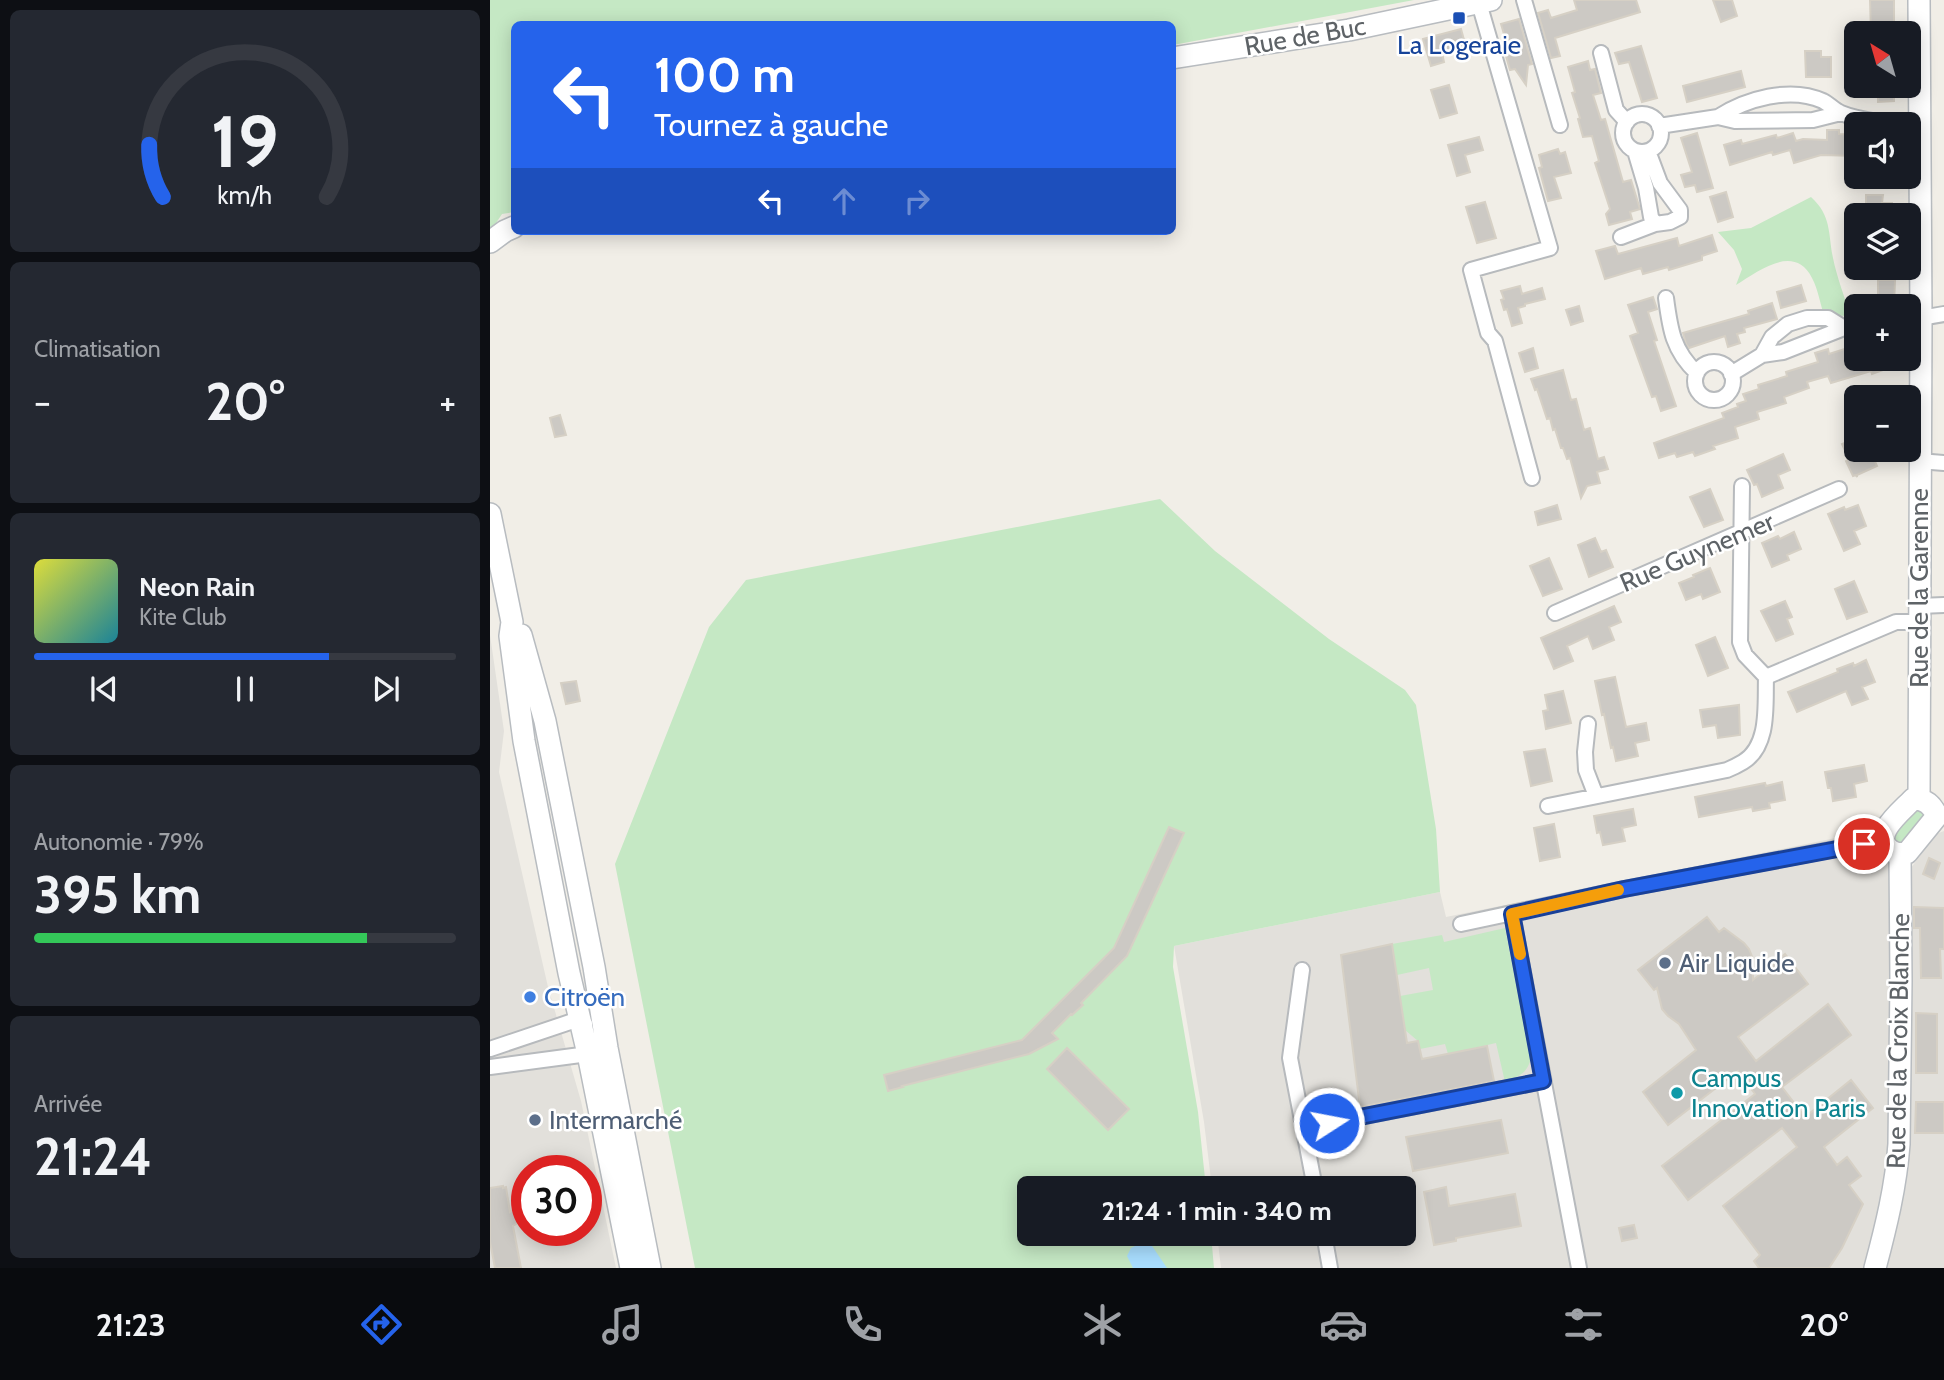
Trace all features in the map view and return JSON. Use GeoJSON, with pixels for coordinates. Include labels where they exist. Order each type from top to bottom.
{"type":"FeatureCollection","features":[{"type":"Feature","properties":{"kind":"street"},"geometry":{"type":"LineString","coordinates":[[1524,0],[1560,125]]}},
{"type":"Feature","properties":{"kind":"street","name":"Rue de la Garenne"},"geometry":{"type":"LineString","coordinates":[[1915,112],[1919,0]]}},
{"type":"Feature","properties":{"kind":"street"},"geometry":{"type":"LineString","coordinates":[[1485,2],[1550,248],[1471,270],[1532,478]]}},
{"type":"Feature","properties":{"kind":"street","name":"Rue de Buc"},"geometry":{"type":"LineString","coordinates":[[1176,57],[1349,30],[1485,2]]}},
{"type":"Feature","properties":{"kind":"street"},"geometry":{"type":"LineString","coordinates":[[1601,53],[1615,110],[1627,121]]}},
{"type":"Feature","properties":{"kind":"street"},"geometry":{"type":"LineString","coordinates":[[1718,117],[1734,107],[1761,97],[1795,95],[1821,100],[1844,114]]}},
{"type":"Feature","properties":{"kind":"street"},"geometry":{"type":"LineString","coordinates":[[1659,126],[1718,117],[1735,121],[1813,120],[1841,113]]}},
{"type":"Feature","properties":{"kind":"street"},"geometry":{"type":"LineString","coordinates":[[1636,115],[1653,117],[1659,126],[1660,138],[1653,148],[1641,151],[1630,148],[1624,138],[1627,121],[1636,115]]}},
{"type":"Feature","properties":{"kind":"street"},"geometry":{"type":"LineString","coordinates":[[1641,151],[1651,217],[1655,223]]}},
{"type":"Feature","properties":{"kind":"street"},"geometry":{"type":"LineString","coordinates":[[1621,237],[1655,223],[1670,222],[1680,216],[1680,210],[1641,151]]}},
{"type":"Feature","properties":{"kind":"street","name":"Rue de la Garenne"},"geometry":{"type":"LineString","coordinates":[[1915,189],[1915,294]]}},
{"type":"Feature","properties":{"kind":"street"},"geometry":{"type":"LineString","coordinates":[[490,242],[511,228]]}},
{"type":"Feature","properties":{"kind":"street"},"geometry":{"type":"LineString","coordinates":[[1666,298],[1672,337],[1686,363],[1697,373]]}},
{"type":"Feature","properties":{"kind":"street"},"geometry":{"type":"LineString","coordinates":[[1921,318],[1944,314]]}},
{"type":"Feature","properties":{"kind":"street"},"geometry":{"type":"LineString","coordinates":[[1762,355],[1772,337],[1788,324],[1807,318],[1828,318],[1844,325]]}},
{"type":"Feature","properties":{"kind":"street"},"geometry":{"type":"LineString","coordinates":[[1731,374],[1762,355],[1783,352],[1844,329]]}},
{"type":"Feature","properties":{"kind":"street"},"geometry":{"type":"LineString","coordinates":[[1705,365],[1723,365],[1731,374],[1732,386],[1720,399],[1702,397],[1695,379],[1697,373],[1705,365]]}},
{"type":"Feature","properties":{"kind":"street"},"geometry":{"type":"LineString","coordinates":[[1921,461],[1944,463]]}},
{"type":"Feature","properties":{"kind":"street","name":"Rue de la Garenne"},"geometry":{"type":"LineString","coordinates":[[1919,462],[1919,799]]}},
{"type":"Feature","properties":{"kind":"street"},"geometry":{"type":"LineString","coordinates":[[1548,806],[1727,770],[1745,761],[1756,749],[1764,727],[1766,677],[1745,655],[1740,642],[1741,486]]}},
{"type":"Feature","properties":{"kind":"street","name":"Rue Guynemer"},"geometry":{"type":"LineString","coordinates":[[1555,613],[1839,489]]}},
{"type":"Feature","properties":{"kind":"street"},"geometry":{"type":"LineString","coordinates":[[490,514],[512,622],[510,636],[524,741],[579,1019],[597,1040],[650,1268]]}},
{"type":"Feature","properties":{"kind":"street"},"geometry":{"type":"LineString","coordinates":[[1766,677],[1896,622],[1944,605]]}},
{"type":"Feature","properties":{"kind":"street"},"geometry":{"type":"LineString","coordinates":[[512,622],[521,634],[545,722],[594,967],[597,1040],[631,1268]]}},
{"type":"Feature","properties":{"kind":"street"},"geometry":{"type":"LineString","coordinates":[[1588,724],[1586,769],[1596,796]]}},
{"type":"Feature","properties":{"kind":"street"},"geometry":{"type":"LineString","coordinates":[[1913,799],[1927,802],[1941,816],[1907,853],[1894,853],[1884,846],[1884,831],[1913,799]]}},
{"type":"Feature","properties":{"kind":"street"},"geometry":{"type":"LineString","coordinates":[[1461,924],[1624,889],[1882,840]]}},
{"type":"Feature","properties":{"kind":"street","name":"Rue de la Croix Blanche"},"geometry":{"type":"LineString","coordinates":[[1875,1268],[1897,1170],[1899,1144],[1900,854]]}},
{"type":"Feature","properties":{"kind":"street"},"geometry":{"type":"LineString","coordinates":[[1512,914],[1579,1268]]}},
{"type":"Feature","properties":{"kind":"street"},"geometry":{"type":"LineString","coordinates":[[1302,970],[1290,1058],[1313,1176]]}},
{"type":"Feature","properties":{"kind":"street"},"geometry":{"type":"LineString","coordinates":[[490,1049],[579,1019]]}},
{"type":"Feature","properties":{"kind":"street"},"geometry":{"type":"LineString","coordinates":[[490,1067],[597,1040]]}},
{"type":"Feature","properties":{"kind":"street"},"geometry":{"type":"LineString","coordinates":[[1304,1128],[1543,1081]]}},
{"type":"Feature","properties":{"kind":"street"},"geometry":{"type":"LineString","coordinates":[[1326,1246],[1330,1268]]}},
{"type":"Feature","properties":{"kind":"shaded area"},"geometry":{"type":"Polygon","coordinates":[[[490,635],[504,731],[499,772],[548,987],[581,1101],[592,1155],[511,1155],[511,1246],[602,1246],[602,1201],[616,1268],[490,1268],[490,635]]]}},
{"type":"Feature","properties":{"kind":"shaded area"},"geometry":{"type":"Polygon","coordinates":[[[1944,831],[1944,1268],[1221,1268],[1218,1246],[1416,1246],[1416,1176],[1211,1176],[1174,946],[1440,892],[1446,917],[1860,833],[1891,866],[1911,868],[1936,834],[1944,831]]]}},
{"type":"Feature","properties":{"kind":"green space"},"geometry":{"type":"Polygon","coordinates":[[[490,0],[1414,0],[1176,44],[1176,21],[511,21],[511,212],[502,214],[490,232],[490,0]]]}},
{"type":"Feature","properties":{"kind":"green space"},"geometry":{"type":"Polygon","coordinates":[[[1811,197],[1826,218],[1844,296],[1844,316],[1824,315],[1812,278],[1805,268],[1796,262],[1786,261],[1765,267],[1736,285],[1742,269],[1734,250],[1718,232],[1751,228],[1811,197]]]}},
{"type":"Feature","properties":{"kind":"green space"},"geometry":{"type":"Polygon","coordinates":[[[1160,499],[1215,551],[1329,639],[1405,690],[1416,705],[1436,829],[1440,892],[1174,946],[1173,967],[1198,1112],[1205,1176],[1017,1176],[1017,1246],[1212,1246],[1214,1268],[695,1268],[615,864],[709,627],[746,580],[1160,499]]]}},
{"type":"Feature","properties":{"kind":"green space"},"geometry":{"type":"Polygon","coordinates":[[[1915,807],[1928,814],[1902,847],[1890,835],[1915,807]]]}},
{"type":"Feature","properties":{"kind":"green space"},"geometry":{"type":"Polygon","coordinates":[[[1505,928],[1531,1058],[1525,1071],[1505,1082],[1496,1043],[1448,1054],[1445,1044],[1420,1049],[1418,1041],[1405,1030],[1400,996],[1433,990],[1429,968],[1397,975],[1392,944],[1442,935],[1444,942],[1505,928]]]}},
{"type":"Feature","properties":{"kind":"water"},"geometry":{"type":"Polygon","coordinates":[[[1152,1246],[1167,1268],[1133,1268],[1127,1256],[1131,1248],[1152,1246]]]}},
{"type":"Feature","properties":{"kind":"building"},"geometry":{"type":"Polygon","coordinates":[[[1574,0],[1636,0],[1640,12],[1555,38],[1560,56],[1551,58],[1538,13],[1548,10],[1551,18],[1577,10],[1574,0]]]}},
{"type":"Feature","properties":{"kind":"building"},"geometry":{"type":"Polygon","coordinates":[[[1713,0],[1732,0],[1737,16],[1721,22],[1713,0]]]}},
{"type":"Feature","properties":{"kind":"building"},"geometry":{"type":"Polygon","coordinates":[[[1870,0],[1894,0],[1894,21],[1871,21],[1870,0]]]}},
{"type":"Feature","properties":{"kind":"building"},"geometry":{"type":"Polygon","coordinates":[[[1519,19],[1532,64],[1528,65],[1526,85],[1515,69],[1510,70],[1502,42],[1506,41],[1501,24],[1519,19]]]}},
{"type":"Feature","properties":{"kind":"building"},"geometry":{"type":"Polygon","coordinates":[[[1461,29],[1466,47],[1442,53],[1444,62],[1431,66],[1423,39],[1461,29]]]}},
{"type":"Feature","properties":{"kind":"building"},"geometry":{"type":"Polygon","coordinates":[[[1641,46],[1657,98],[1642,102],[1629,62],[1619,64],[1615,53],[1641,46]]]}},
{"type":"Feature","properties":{"kind":"building"},"geometry":{"type":"Polygon","coordinates":[[[1805,51],[1821,51],[1821,57],[1831,57],[1831,77],[1806,77],[1805,51]]]}},
{"type":"Feature","properties":{"kind":"building"},"geometry":{"type":"Polygon","coordinates":[[[1588,61],[1590,70],[1595,69],[1601,93],[1593,95],[1601,120],[1605,119],[1623,182],[1631,180],[1640,209],[1630,212],[1632,219],[1609,225],[1606,214],[1610,209],[1595,163],[1599,161],[1592,136],[1583,137],[1568,67],[1588,61]]]}},
{"type":"Feature","properties":{"kind":"building"},"geometry":{"type":"Polygon","coordinates":[[[1741,71],[1745,87],[1687,102],[1683,86],[1741,71]]]}},
{"type":"Feature","properties":{"kind":"building"},"geometry":{"type":"Polygon","coordinates":[[[1449,85],[1457,113],[1440,118],[1431,90],[1449,85]]]}},
{"type":"Feature","properties":{"kind":"building"},"geometry":{"type":"Polygon","coordinates":[[[1878,98],[1894,98],[1894,101],[1878,102],[1878,98]]]}},
{"type":"Feature","properties":{"kind":"building"},"geometry":{"type":"Polygon","coordinates":[[[1827,130],[1839,130],[1839,134],[1844,134],[1844,156],[1821,155],[1794,163],[1790,150],[1773,155],[1772,152],[1730,165],[1724,145],[1741,140],[1742,144],[1776,135],[1777,138],[1793,133],[1796,141],[1827,140],[1827,130]]]}},
{"type":"Feature","properties":{"kind":"building"},"geometry":{"type":"Polygon","coordinates":[[[1697,133],[1713,188],[1697,192],[1695,185],[1685,187],[1681,175],[1692,172],[1681,138],[1697,133]]]}},
{"type":"Feature","properties":{"kind":"building"},"geometry":{"type":"Polygon","coordinates":[[[1479,137],[1483,150],[1465,155],[1470,172],[1457,176],[1448,145],[1479,137]]]}},
{"type":"Feature","properties":{"kind":"building"},"geometry":{"type":"Polygon","coordinates":[[[1558,149],[1560,154],[1565,152],[1571,173],[1554,177],[1561,198],[1548,201],[1539,168],[1542,167],[1539,155],[1558,149]]]}},
{"type":"Feature","properties":{"kind":"building"},"geometry":{"type":"Polygon","coordinates":[[[1726,192],[1733,217],[1718,222],[1710,197],[1726,192]]]}},
{"type":"Feature","properties":{"kind":"building"},"geometry":{"type":"Polygon","coordinates":[[[1866,195],[1883,195],[1882,203],[1866,203],[1866,195]]]}},
{"type":"Feature","properties":{"kind":"building"},"geometry":{"type":"Polygon","coordinates":[[[1485,202],[1496,238],[1477,243],[1466,207],[1485,202]]]}},
{"type":"Feature","properties":{"kind":"building"},"geometry":{"type":"Polygon","coordinates":[[[1712,235],[1717,251],[1702,256],[1702,260],[1669,270],[1668,267],[1643,274],[1641,268],[1605,279],[1596,251],[1615,246],[1618,254],[1677,238],[1679,246],[1712,235]]]}},
{"type":"Feature","properties":{"kind":"building"},"geometry":{"type":"Polygon","coordinates":[[[1878,280],[1895,280],[1894,294],[1878,294],[1878,280]]]}},
{"type":"Feature","properties":{"kind":"building"},"geometry":{"type":"Polygon","coordinates":[[[1801,285],[1806,301],[1781,308],[1777,292],[1801,285]]]}},
{"type":"Feature","properties":{"kind":"building"},"geometry":{"type":"Polygon","coordinates":[[[1520,286],[1522,294],[1542,288],[1545,299],[1518,308],[1522,323],[1512,326],[1507,309],[1504,310],[1501,291],[1520,286]]]}},
{"type":"Feature","properties":{"kind":"building"},"geometry":{"type":"Polygon","coordinates":[[[1653,297],[1657,309],[1648,312],[1657,340],[1654,341],[1676,406],[1661,411],[1656,396],[1652,397],[1630,336],[1638,333],[1628,305],[1653,297]]]}},
{"type":"Feature","properties":{"kind":"building"},"geometry":{"type":"Polygon","coordinates":[[[1772,303],[1777,319],[1744,328],[1745,332],[1737,334],[1740,343],[1728,347],[1725,336],[1689,348],[1686,344],[1683,333],[1749,314],[1748,311],[1772,303]]]}},
{"type":"Feature","properties":{"kind":"building"},"geometry":{"type":"Polygon","coordinates":[[[1579,306],[1583,321],[1571,325],[1566,310],[1579,306]]]}},
{"type":"Feature","properties":{"kind":"building"},"geometry":{"type":"Polygon","coordinates":[[[1533,348],[1538,368],[1525,372],[1519,353],[1533,348]]]}},
{"type":"Feature","properties":{"kind":"building"},"geometry":{"type":"Polygon","coordinates":[[[1828,349],[1829,354],[1844,349],[1844,371],[1871,371],[1831,383],[1828,376],[1807,382],[1809,388],[1784,397],[1786,403],[1757,412],[1759,419],[1735,427],[1738,438],[1713,446],[1715,449],[1695,456],[1693,452],[1677,457],[1675,453],[1659,458],[1654,443],[1724,418],[1722,413],[1746,401],[1743,394],[1759,389],[1758,385],[1787,376],[1786,372],[1818,362],[1815,353],[1828,349]]]}},
{"type":"Feature","properties":{"kind":"building"},"geometry":{"type":"Polygon","coordinates":[[[1563,370],[1571,400],[1576,399],[1584,430],[1590,428],[1598,459],[1604,457],[1608,469],[1597,472],[1600,483],[1587,486],[1581,498],[1570,458],[1567,459],[1561,448],[1531,379],[1563,370]]]}},
{"type":"Feature","properties":{"kind":"building"},"geometry":{"type":"Polygon","coordinates":[[[560,415],[566,435],[555,437],[550,418],[560,415]]]}},
{"type":"Feature","properties":{"kind":"building"},"geometry":{"type":"Polygon","coordinates":[[[1783,454],[1790,470],[1778,475],[1783,488],[1762,497],[1747,470],[1783,454]]]}},
{"type":"Feature","properties":{"kind":"building"},"geometry":{"type":"Polygon","coordinates":[[[1846,462],[1875,462],[1877,466],[1857,477],[1853,476],[1846,462]]]}},
{"type":"Feature","properties":{"kind":"building"},"geometry":{"type":"Polygon","coordinates":[[[1710,489],[1723,520],[1704,527],[1690,497],[1710,489]]]}},
{"type":"Feature","properties":{"kind":"building"},"geometry":{"type":"Polygon","coordinates":[[[1557,505],[1561,519],[1538,525],[1535,512],[1557,505]]]}},
{"type":"Feature","properties":{"kind":"building"},"geometry":{"type":"Polygon","coordinates":[[[1858,505],[1866,526],[1854,531],[1860,544],[1844,551],[1828,514],[1844,507],[1845,510],[1858,505]]]}},
{"type":"Feature","properties":{"kind":"building"},"geometry":{"type":"Polygon","coordinates":[[[1794,532],[1801,549],[1787,555],[1789,560],[1772,567],[1762,543],[1794,532]]]}},
{"type":"Feature","properties":{"kind":"building"},"geometry":{"type":"Polygon","coordinates":[[[1595,538],[1601,552],[1606,550],[1613,567],[1589,577],[1578,545],[1595,538]]]}},
{"type":"Feature","properties":{"kind":"building"},"geometry":{"type":"Polygon","coordinates":[[[1549,558],[1562,589],[1543,596],[1530,566],[1549,558]]]}},
{"type":"Feature","properties":{"kind":"building"},"geometry":{"type":"Polygon","coordinates":[[[1710,568],[1720,592],[1703,599],[1701,594],[1686,600],[1679,583],[1710,568]]]}},
{"type":"Feature","properties":{"kind":"building"},"geometry":{"type":"Polygon","coordinates":[[[1854,581],[1867,612],[1847,619],[1835,589],[1854,581]]]}},
{"type":"Feature","properties":{"kind":"building"},"geometry":{"type":"Polygon","coordinates":[[[1785,601],[1792,617],[1787,619],[1793,634],[1776,641],[1761,611],[1785,601]]]}},
{"type":"Feature","properties":{"kind":"building"},"geometry":{"type":"Polygon","coordinates":[[[1614,606],[1621,622],[1609,627],[1614,640],[1593,649],[1588,636],[1567,646],[1573,661],[1554,669],[1541,638],[1614,606]]]}},
{"type":"Feature","properties":{"kind":"building"},"geometry":{"type":"Polygon","coordinates":[[[1715,637],[1728,668],[1708,676],[1696,645],[1715,637]]]}},
{"type":"Feature","properties":{"kind":"building"},"geometry":{"type":"Polygon","coordinates":[[[1866,660],[1875,682],[1862,687],[1868,699],[1852,705],[1846,691],[1797,712],[1788,692],[1838,672],[1837,669],[1853,663],[1854,666],[1866,660]]]}},
{"type":"Feature","properties":{"kind":"building"},"geometry":{"type":"Polygon","coordinates":[[[1615,677],[1626,727],[1646,723],[1649,740],[1635,743],[1638,756],[1616,761],[1595,681],[1615,677]]]}},
{"type":"Feature","properties":{"kind":"building"},"geometry":{"type":"Polygon","coordinates":[[[576,681],[580,701],[566,704],[561,683],[576,681]]]}},
{"type":"Feature","properties":{"kind":"building"},"geometry":{"type":"Polygon","coordinates":[[[1563,691],[1571,723],[1546,729],[1543,711],[1548,710],[1545,695],[1563,691]]]}},
{"type":"Feature","properties":{"kind":"building"},"geometry":{"type":"Polygon","coordinates":[[[1739,705],[1740,735],[1718,738],[1716,725],[1703,727],[1700,710],[1739,705]]]}},
{"type":"Feature","properties":{"kind":"building"},"geometry":{"type":"Polygon","coordinates":[[[1545,749],[1552,781],[1531,786],[1524,752],[1545,749]]]}},
{"type":"Feature","properties":{"kind":"building"},"geometry":{"type":"Polygon","coordinates":[[[1864,765],[1867,781],[1854,784],[1856,797],[1833,801],[1825,772],[1864,765]]]}},
{"type":"Feature","properties":{"kind":"building"},"geometry":{"type":"Polygon","coordinates":[[[1782,782],[1785,800],[1769,803],[1770,808],[1753,811],[1752,807],[1699,817],[1695,797],[1782,782]]]}},
{"type":"Feature","properties":{"kind":"building"},"geometry":{"type":"Polygon","coordinates":[[[1633,809],[1636,825],[1622,828],[1625,841],[1603,845],[1600,832],[1597,833],[1594,816],[1633,809]]]}},
{"type":"Feature","properties":{"kind":"building"},"geometry":{"type":"Polygon","coordinates":[[[1554,824],[1560,857],[1540,861],[1534,828],[1554,824]]]}},
{"type":"Feature","properties":{"kind":"building"},"geometry":{"type":"Polygon","coordinates":[[[1169,827],[1184,833],[1127,956],[1081,1003],[1083,1005],[1052,1033],[1058,1039],[1029,1054],[888,1091],[884,1075],[1022,1040],[1114,948],[1169,827]]]}},
{"type":"Feature","properties":{"kind":"building"},"geometry":{"type":"Polygon","coordinates":[[[1929,858],[1940,863],[1934,879],[1923,874],[1929,858]]]}},
{"type":"Feature","properties":{"kind":"building"},"geometry":{"type":"Polygon","coordinates":[[[1914,907],[1944,908],[1944,949],[1940,949],[1941,978],[1921,978],[1920,928],[1914,928],[1914,907]]]}},
{"type":"Feature","properties":{"kind":"building","name":"Campus Innovation Paris"},"geometry":{"type":"Polygon","coordinates":[[[1707,917],[1719,932],[1724,928],[1749,949],[1753,959],[1753,980],[1785,954],[1808,984],[1738,1037],[1756,1061],[1828,1004],[1851,1035],[1782,1087],[1805,1117],[1851,1080],[1873,1108],[1824,1147],[1837,1165],[1847,1157],[1861,1176],[1849,1185],[1863,1204],[1829,1268],[1759,1268],[1754,1261],[1760,1255],[1723,1206],[1797,1147],[1782,1128],[1688,1200],[1662,1166],[1755,1094],[1738,1071],[1668,1125],[1643,1092],[1696,1050],[1679,1024],[1662,1009],[1657,988],[1654,990],[1638,970],[1707,917]]]}},
{"type":"Feature","properties":{"kind":"building"},"geometry":{"type":"Polygon","coordinates":[[[1392,944],[1407,1043],[1418,1041],[1422,1059],[1487,1046],[1494,1081],[1360,1107],[1341,955],[1392,944]]]}},
{"type":"Feature","properties":{"kind":"building"},"geometry":{"type":"Polygon","coordinates":[[[1916,1013],[1937,1014],[1937,1073],[1916,1073],[1916,1013]]]}},
{"type":"Feature","properties":{"kind":"building"},"geometry":{"type":"Polygon","coordinates":[[[1067,1048],[1129,1109],[1108,1130],[1047,1069],[1067,1048]]]}},
{"type":"Feature","properties":{"kind":"building"},"geometry":{"type":"Polygon","coordinates":[[[1916,1102],[1944,1102],[1944,1133],[1915,1133],[1916,1102]]]}},
{"type":"Feature","properties":{"kind":"building"},"geometry":{"type":"Polygon","coordinates":[[[1501,1120],[1508,1153],[1413,1171],[1406,1137],[1501,1120]]]}},
{"type":"Feature","properties":{"kind":"building"},"geometry":{"type":"Polygon","coordinates":[[[506,1187],[511,1211],[511,1246],[517,1246],[521,1268],[495,1268],[490,1242],[490,1188],[506,1187]]]}},
{"type":"Feature","properties":{"kind":"building"},"geometry":{"type":"Polygon","coordinates":[[[1446,1187],[1449,1206],[1515,1194],[1521,1226],[1456,1238],[1456,1241],[1434,1245],[1424,1192],[1446,1187]]]}},
{"type":"Feature","properties":{"kind":"building"},"geometry":{"type":"Polygon","coordinates":[[[1634,1225],[1637,1238],[1622,1241],[1619,1228],[1634,1225]]]}},
{"type":"Feature","properties":{"kind":"slow traffic"},"geometry":{"type":"LineString","coordinates":[[1520,954],[1512,914],[1618,890]]}},
{"type":"Feature","properties":{"kind":"place","name":"La Logeraie"},"geometry":{"type":"Point","coordinates":[1459,18]}},
{"type":"Feature","properties":{"kind":"place","name":"Air Liquide"},"geometry":{"type":"Point","coordinates":[1665,963]}},
{"type":"Feature","properties":{"kind":"place","name":"Citroën"},"geometry":{"type":"Point","coordinates":[530,997]}},
{"type":"Feature","properties":{"kind":"place","name":"Campus Innovation Paris"},"geometry":{"type":"Point","coordinates":[1677,1093]}},
{"type":"Feature","properties":{"kind":"place","name":"Intermarché"},"geometry":{"type":"Point","coordinates":[535,1120]}},
{"type":"Feature","properties":{"kind":"route"},"geometry":{"type":"LineString","coordinates":[[1329,1123],[1543,1081],[1512,914],[1624,889],[1864,844]]}}]}
